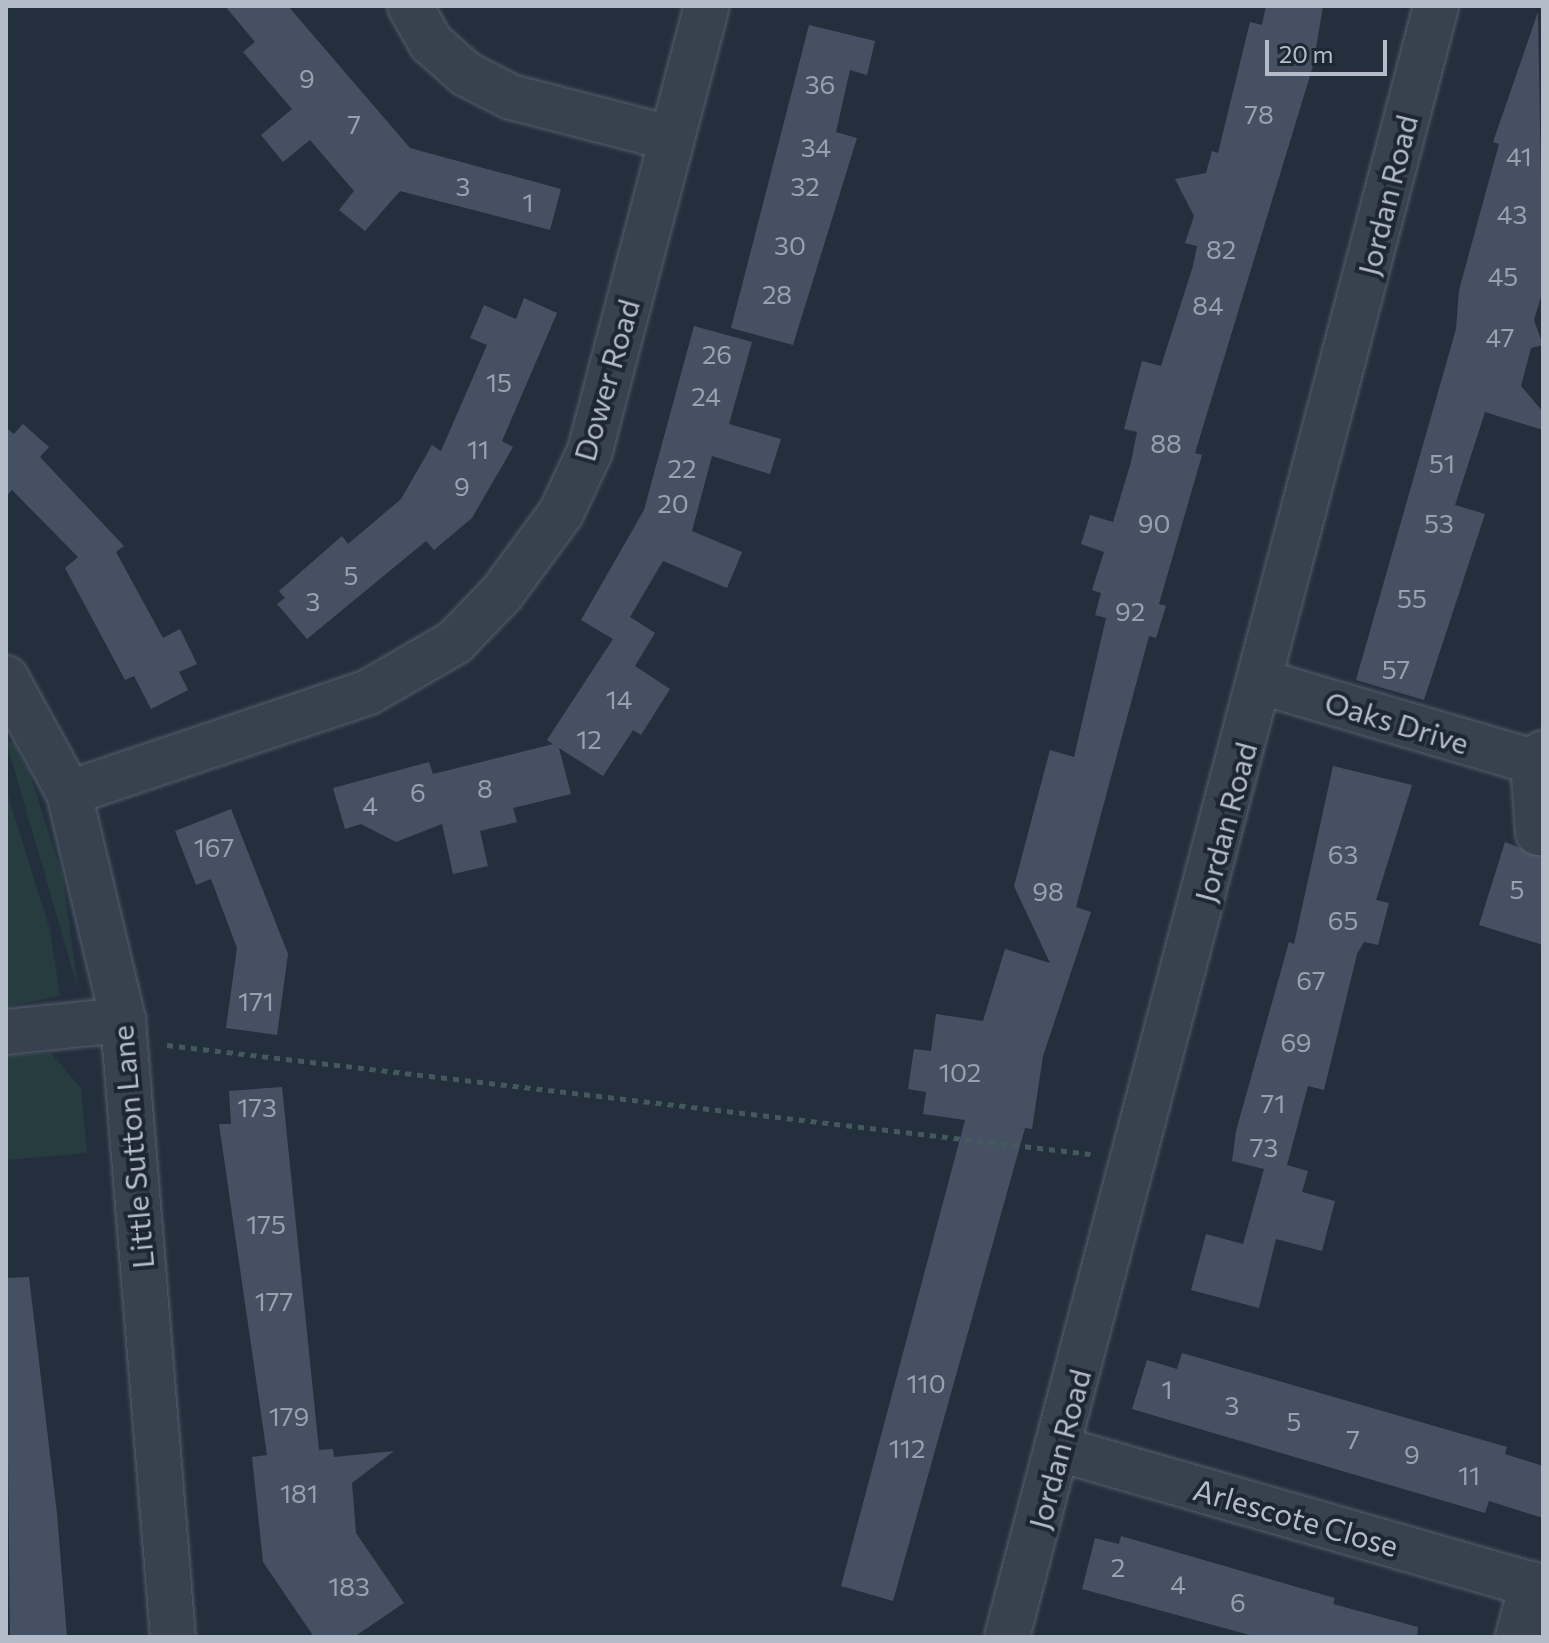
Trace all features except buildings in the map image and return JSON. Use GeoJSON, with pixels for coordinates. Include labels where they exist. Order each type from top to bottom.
{"type":"FeatureCollection","features":[{"type":"Feature","properties":{"kind":"street"},"geometry":{"type":"LineString","coordinates":[[410,6],[431,43],[466,74],[511,97],[670,138]]}},
{"type":"Feature","properties":{"kind":"street","name":"Dower Road"},"geometry":{"type":"LineString","coordinates":[[69,793],[367,693],[455,642],[502,593],[561,513],[590,451],[707,6]]}},
{"type":"Feature","properties":{"kind":"street","name":"Jordan Road"},"geometry":{"type":"LineString","coordinates":[[1007,1637],[1262,682],[1436,6]]}},
{"type":"Feature","properties":{"kind":"street","name":"Little Sutton Lane"},"geometry":{"type":"LineString","coordinates":[[6,679],[69,793],[124,1030],[173,1637]]}},
{"type":"Feature","properties":{"kind":"street","name":"Oaks Drive"},"geometry":{"type":"LineString","coordinates":[[1262,682],[1538,758],[1538,833]]}},
{"type":"Feature","properties":{"kind":"street"},"geometry":{"type":"LineString","coordinates":[[6,1032],[124,1030]]}},
{"type":"Feature","properties":{"kind":"street","name":"Arlescote Close"},"geometry":{"type":"LineString","coordinates":[[1059,1449],[1537,1586],[1518,1637]]}},
{"type":"Feature","properties":{"kind":"path"},"geometry":{"type":"LineString","coordinates":[[124,1030],[1135,1160]]}},
{"type":"Feature","properties":{"kind":"green space"},"geometry":{"type":"Polygon","coordinates":[[[6,741],[14,742],[30,774],[63,877],[78,989],[6,741]]]}},
{"type":"Feature","properties":{"kind":"green space"},"geometry":{"type":"Polygon","coordinates":[[[6,789],[50,930],[60,996],[6,1007],[6,789]]]}},
{"type":"Feature","properties":{"kind":"green space"},"geometry":{"type":"Polygon","coordinates":[[[51,1053],[81,1088],[87,1153],[6,1160],[6,1055],[51,1053]]]}}]}
